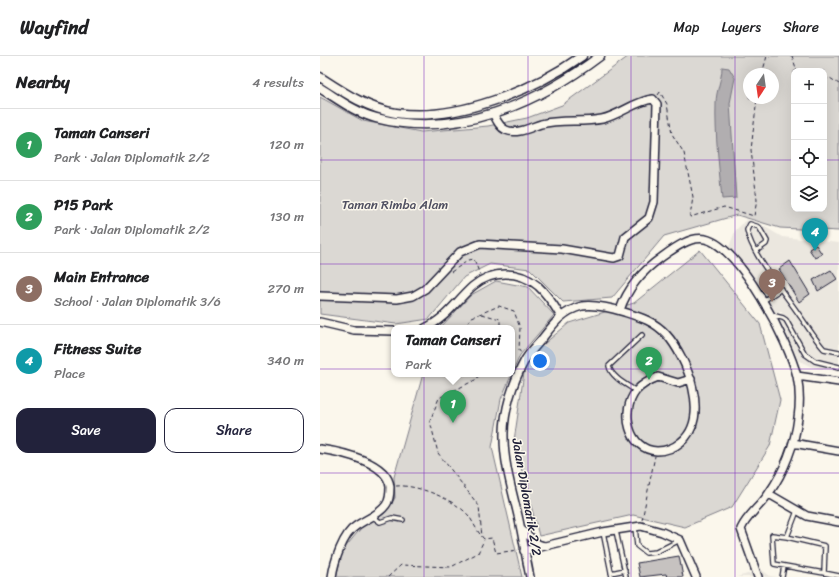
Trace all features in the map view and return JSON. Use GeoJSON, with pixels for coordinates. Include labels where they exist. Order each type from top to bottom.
{"type":"FeatureCollection","features":[{"type":"Feature","properties":{"kind":"street"},"geometry":{"type":"LineString","coordinates":[[320,78],[370,106],[396,113],[426,114],[456,110],[482,104],[536,82],[567,66],[582,56]]}},
{"type":"Feature","properties":{"kind":"street"},"geometry":{"type":"LineString","coordinates":[[320,88],[352,108],[375,118],[401,123],[424,125],[461,122],[516,105],[570,77],[600,56]]}},
{"type":"Feature","properties":{"kind":"street"},"geometry":{"type":"LineString","coordinates":[[320,296],[406,298],[413,296],[425,289],[460,252],[476,245],[487,243],[562,249],[614,258],[620,256],[625,237],[649,218],[654,202],[657,104],[654,100],[645,100],[623,112],[602,119],[560,121],[541,124],[527,130],[506,130],[499,124],[493,113]]}},
{"type":"Feature","properties":{"kind":"street"},"geometry":{"type":"LineString","coordinates":[[456,110],[461,122]]}},
{"type":"Feature","properties":{"kind":"street"},"geometry":{"type":"LineString","coordinates":[[620,310],[628,290],[646,270],[684,243],[700,238],[715,243],[727,253],[749,278],[772,315],[785,342],[797,376],[800,395],[793,443],[769,494],[741,529],[758,577]]}},
{"type":"Feature","properties":{"kind":"street"},"geometry":{"type":"LineString","coordinates":[[430,325],[441,319],[473,286],[482,280],[503,274],[521,276],[538,286],[549,298],[560,315],[583,306],[603,306],[620,310],[648,320],[665,334],[679,352],[691,379],[695,405],[693,420],[687,436],[677,445],[669,449],[646,449],[639,444],[630,431],[628,416],[629,408],[636,391],[647,382],[658,377],[678,383],[691,379]]}},
{"type":"Feature","properties":{"kind":"street","name":"Jalan Diplomatik 2/2"},"geometry":{"type":"LineString","coordinates":[[530,577],[507,467],[504,437],[506,418],[514,385],[526,359],[560,315]]}},
{"type":"Feature","properties":{"kind":"street"},"geometry":{"type":"LineString","coordinates":[[320,322],[354,330],[391,331]]}},
{"type":"Feature","properties":{"kind":"street"},"geometry":{"type":"LineString","coordinates":[[797,376],[839,382]]}},
{"type":"Feature","properties":{"kind":"street"},"geometry":{"type":"LineString","coordinates":[[793,443],[839,451]]}},
{"type":"Feature","properties":{"kind":"street"},"geometry":{"type":"LineString","coordinates":[[320,449],[349,456],[375,466],[387,477],[390,487],[390,497],[387,504],[372,516],[354,527],[346,539],[339,551],[332,577]]}},
{"type":"Feature","properties":{"kind":"street"},"geometry":{"type":"LineString","coordinates":[[769,494],[808,516],[839,522]]}},
{"type":"Feature","properties":{"kind":"street"},"geometry":{"type":"LineString","coordinates":[[524,550],[602,532],[638,527],[662,532],[680,540],[696,577]]}},
{"type":"Feature","properties":{"kind":"street"},"geometry":{"type":"LineString","coordinates":[[521,529],[538,544],[544,546]]}},
{"type":"Feature","properties":{"kind":"lane"},"geometry":{"type":"LineString","coordinates":[[756,251],[766,244],[767,241],[759,227],[750,224],[747,230],[756,251],[781,289],[824,349],[839,352]]}},
{"type":"Feature","properties":{"kind":"lane"},"geometry":{"type":"LineString","coordinates":[[763,300],[781,289]]}},
{"type":"Feature","properties":{"kind":"lane"},"geometry":{"type":"LineString","coordinates":[[772,315],[786,320],[805,354],[810,359],[839,367]]}},
{"type":"Feature","properties":{"kind":"lane"},"geometry":{"type":"LineString","coordinates":[[636,391],[616,377],[610,370],[609,366],[642,336]]}},
{"type":"Feature","properties":{"kind":"lane"},"geometry":{"type":"LineString","coordinates":[[787,537],[797,511]]}},
{"type":"Feature","properties":{"kind":"lane"},"geometry":{"type":"LineString","coordinates":[[372,516],[380,522],[392,518],[403,520]]}},
{"type":"Feature","properties":{"kind":"lane"},"geometry":{"type":"LineString","coordinates":[[638,527],[637,546],[646,553],[656,552],[680,540]]}},
{"type":"Feature","properties":{"kind":"lane"},"geometry":{"type":"LineString","coordinates":[[616,530],[626,577]]}},
{"type":"Feature","properties":{"kind":"lane"},"geometry":{"type":"LineString","coordinates":[[602,532],[611,575],[625,570]]}},
{"type":"Feature","properties":{"kind":"lane"},"geometry":{"type":"LineString","coordinates":[[824,573],[825,546],[774,534],[772,537],[773,562],[784,566],[839,576]]}},
{"type":"Feature","properties":{"kind":"lane"},"geometry":{"type":"LineString","coordinates":[[782,577],[784,566]]}},
{"type":"Feature","properties":{"kind":"path"},"geometry":{"type":"LineString","coordinates":[[764,68],[767,56]]}},
{"type":"Feature","properties":{"kind":"path"},"geometry":{"type":"LineString","coordinates":[[792,56],[796,68]]}},
{"type":"Feature","properties":{"kind":"path"},"geometry":{"type":"LineString","coordinates":[[827,79],[830,78],[839,84]]}},
{"type":"Feature","properties":{"kind":"path"},"geometry":{"type":"LineString","coordinates":[[654,100],[660,92],[667,104],[672,134],[684,154],[693,197],[690,217],[724,207],[754,216],[757,200],[751,150],[756,104]]}},
{"type":"Feature","properties":{"kind":"path"},"geometry":{"type":"LineString","coordinates":[[441,272],[449,273],[469,260],[474,260],[482,280]]}},
{"type":"Feature","properties":{"kind":"path"},"geometry":{"type":"LineString","coordinates":[[465,325],[472,317],[499,306],[514,311],[520,328],[519,350],[526,359]]}},
{"type":"Feature","properties":{"kind":"path"},"geometry":{"type":"LineString","coordinates":[[481,314],[500,319],[500,325]]}},
{"type":"Feature","properties":{"kind":"path"},"geometry":{"type":"LineString","coordinates":[[478,377],[439,398],[430,421],[438,453],[479,506],[482,537]]}},
{"type":"Feature","properties":{"kind":"path"},"geometry":{"type":"LineString","coordinates":[[638,527],[656,450]]}},
{"type":"Feature","properties":{"kind":"path"},"geometry":{"type":"LineString","coordinates":[[390,487],[408,485],[452,502],[468,516],[484,540]]}},
{"type":"Feature","properties":{"kind":"path"},"geometry":{"type":"LineString","coordinates":[[484,540],[492,538],[496,553],[524,550]]}},
{"type":"Feature","properties":{"kind":"path"},"geometry":{"type":"LineString","coordinates":[[388,577],[401,565],[451,567],[478,553],[484,540]]}},
{"type":"Feature","properties":{"kind":"shaded area"},"geometry":{"type":"Polygon","coordinates":[[[722,67],[729,68],[735,78],[730,103],[736,198],[722,199],[716,127],[716,98],[722,67]]]}},
{"type":"Feature","properties":{"kind":"shaded area"},"geometry":{"type":"Polygon","coordinates":[[[746,220],[760,224],[782,237],[839,243],[839,372],[812,367],[798,360],[783,325],[780,322],[782,311],[775,314],[729,247],[735,231],[746,220]]]}},
{"type":"Feature","properties":{"kind":"shaded area"},"geometry":{"type":"Polygon","coordinates":[[[762,570],[770,576],[778,577],[737,577],[762,570]]]}},
{"type":"Feature","properties":{"kind":"green space","name":"Taman Rimba Alam"},"geometry":{"type":"Polygon","coordinates":[[[629,56],[839,56],[839,231],[780,228],[737,215],[664,236],[612,298],[563,302],[530,269],[490,264],[464,277],[429,319],[396,324],[320,314],[320,97],[363,121],[421,132],[488,126],[527,118],[562,105],[629,56]]]}},
{"type":"Feature","properties":{"kind":"green space"},"geometry":{"type":"Polygon","coordinates":[[[700,250],[760,324],[780,400],[770,446],[732,507],[685,527],[633,515],[539,536],[514,441],[526,359],[569,323],[634,303],[700,250]]]}},
{"type":"Feature","properties":{"kind":"green space"},"geometry":{"type":"Polygon","coordinates":[[[496,281],[528,287],[554,315],[520,355],[515,367],[515,325],[443,325],[471,295],[496,281]]]}},
{"type":"Feature","properties":{"kind":"green space"},"geometry":{"type":"Polygon","coordinates":[[[422,377],[511,377],[501,399],[492,447],[522,577],[336,577],[343,550],[362,527],[384,514],[395,498],[394,477],[422,377]]]}},
{"type":"Feature","properties":{"kind":"building"},"geometry":{"type":"Polygon","coordinates":[[[816,245],[822,254],[815,258],[809,249],[816,245]]]}},
{"type":"Feature","properties":{"kind":"building"},"geometry":{"type":"Polygon","coordinates":[[[790,261],[810,294],[799,302],[779,269],[790,261]]]}},
{"type":"Feature","properties":{"kind":"building"},"geometry":{"type":"Polygon","coordinates":[[[831,270],[837,279],[818,291],[813,280],[831,270]]]}},
{"type":"Feature","properties":{"kind":"building"},"geometry":{"type":"Polygon","coordinates":[[[679,556],[683,577],[667,577],[666,574],[640,577],[637,563],[679,556]]]}},
{"type":"Feature","properties":{"kind":"place","name":"Fitness Suite"},"geometry":{"type":"Point","coordinates":[815,251]}},
{"type":"Feature","properties":{"kind":"place","name":"Main Entrance"},"geometry":{"type":"Point","coordinates":[772,302]}},
{"type":"Feature","properties":{"kind":"place","name":"P15 Park"},"geometry":{"type":"Point","coordinates":[649,380]}},
{"type":"Feature","properties":{"kind":"place","name":"Taman Canseri"},"geometry":{"type":"Point","coordinates":[453,423]}}]}
